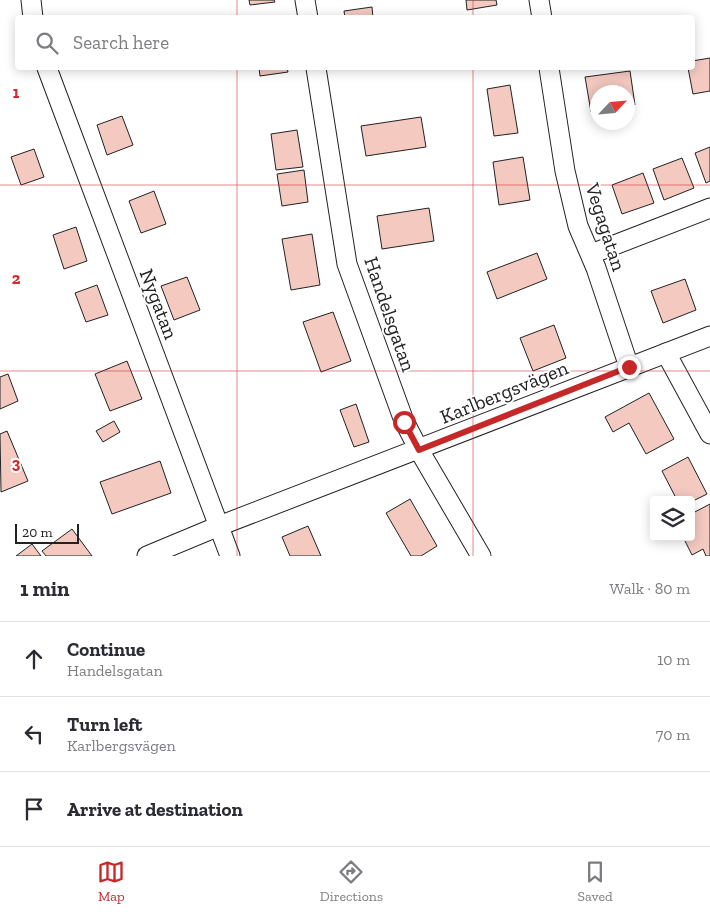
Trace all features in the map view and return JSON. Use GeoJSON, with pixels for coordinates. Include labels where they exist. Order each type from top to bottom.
{"type":"FeatureCollection","features":[{"type":"Feature","properties":{"kind":"street"},"geometry":{"type":"LineString","coordinates":[[31,0],[33,15]]}},
{"type":"Feature","properties":{"kind":"street"},"geometry":{"type":"LineString","coordinates":[[305,0],[308,15]]}},
{"type":"Feature","properties":{"kind":"street"},"geometry":{"type":"LineString","coordinates":[[539,0],[542,15]]}},
{"type":"Feature","properties":{"kind":"street","name":"Nygatan"},"geometry":{"type":"LineString","coordinates":[[48,70],[230,556]]}},
{"type":"Feature","properties":{"kind":"street","name":"Handelsgatan"},"geometry":{"type":"LineString","coordinates":[[316,70],[346,264],[404,422],[480,556]]}},
{"type":"Feature","properties":{"kind":"street","name":"Vegagatan"},"geometry":{"type":"LineString","coordinates":[[549,70],[565,171],[578,226],[591,254],[629,367]]}},
{"type":"Feature","properties":{"kind":"street"},"geometry":{"type":"LineString","coordinates":[[591,254],[710,208]]}},
{"type":"Feature","properties":{"kind":"street","name":"Karlbergsvägen"},"geometry":{"type":"LineString","coordinates":[[147,556],[219,526],[710,336]]}},
{"type":"Feature","properties":{"kind":"street"},"geometry":{"type":"LineString","coordinates":[[666,353],[710,434]]}},
{"type":"Feature","properties":{"kind":"building"},"geometry":{"type":"Polygon","coordinates":[[[249,0],[274,0],[275,2],[250,5],[249,0]]]}},
{"type":"Feature","properties":{"kind":"building"},"geometry":{"type":"Polygon","coordinates":[[[466,0],[496,0],[497,5],[467,10],[466,0]]]}},
{"type":"Feature","properties":{"kind":"building"},"geometry":{"type":"Polygon","coordinates":[[[372,7],[373,15],[345,15],[344,11],[372,7]]]}},
{"type":"Feature","properties":{"kind":"building"},"geometry":{"type":"Polygon","coordinates":[[[710,58],[710,91],[693,94],[688,70],[695,70],[695,60],[710,58]]]}},
{"type":"Feature","properties":{"kind":"building"},"geometry":{"type":"Polygon","coordinates":[[[259,70],[288,70],[288,72],[260,76],[259,70]]]}},
{"type":"Feature","properties":{"kind":"building"},"geometry":{"type":"Polygon","coordinates":[[[630,71],[632,85],[590,85],[590,106],[585,77],[630,71]]]}},
{"type":"Feature","properties":{"kind":"building"},"geometry":{"type":"Polygon","coordinates":[[[510,85],[518,133],[494,136],[487,89],[510,85]]]}},
{"type":"Feature","properties":{"kind":"building"},"geometry":{"type":"Polygon","coordinates":[[[122,116],[133,145],[107,155],[97,125],[122,116]]]}},
{"type":"Feature","properties":{"kind":"building"},"geometry":{"type":"Polygon","coordinates":[[[421,117],[426,147],[366,156],[361,126],[421,117]]]}},
{"type":"Feature","properties":{"kind":"building"},"geometry":{"type":"Polygon","coordinates":[[[297,130],[303,167],[276,170],[271,134],[297,130]]]}},
{"type":"Feature","properties":{"kind":"building"},"geometry":{"type":"Polygon","coordinates":[[[710,147],[710,181],[706,183],[695,153],[710,147]]]}},
{"type":"Feature","properties":{"kind":"building"},"geometry":{"type":"Polygon","coordinates":[[[34,149],[44,177],[21,185],[11,157],[34,149]]]}},
{"type":"Feature","properties":{"kind":"building"},"geometry":{"type":"Polygon","coordinates":[[[523,157],[530,200],[499,205],[493,162],[523,157]]]}},
{"type":"Feature","properties":{"kind":"building"},"geometry":{"type":"Polygon","coordinates":[[[682,158],[694,188],[664,200],[653,169],[682,158]]]}},
{"type":"Feature","properties":{"kind":"building"},"geometry":{"type":"Polygon","coordinates":[[[304,170],[308,202],[282,206],[277,174],[304,170]]]}},
{"type":"Feature","properties":{"kind":"building"},"geometry":{"type":"Polygon","coordinates":[[[643,173],[654,203],[622,214],[612,185],[643,173]]]}},
{"type":"Feature","properties":{"kind":"building"},"geometry":{"type":"Polygon","coordinates":[[[154,191],[166,224],[141,233],[129,201],[154,191]]]}},
{"type":"Feature","properties":{"kind":"building"},"geometry":{"type":"Polygon","coordinates":[[[429,208],[434,241],[382,249],[377,216],[429,208]]]}},
{"type":"Feature","properties":{"kind":"building"},"geometry":{"type":"Polygon","coordinates":[[[76,227],[87,261],[64,269],[53,235],[76,227]]]}},
{"type":"Feature","properties":{"kind":"building"},"geometry":{"type":"Polygon","coordinates":[[[312,234],[320,285],[291,290],[282,239],[312,234]]]}},
{"type":"Feature","properties":{"kind":"building"},"geometry":{"type":"Polygon","coordinates":[[[537,253],[547,279],[497,299],[487,272],[537,253]]]}},
{"type":"Feature","properties":{"kind":"building"},"geometry":{"type":"Polygon","coordinates":[[[187,277],[200,310],[174,320],[161,286],[187,277]]]}},
{"type":"Feature","properties":{"kind":"building"},"geometry":{"type":"Polygon","coordinates":[[[685,279],[696,310],[663,323],[651,291],[685,279]]]}},
{"type":"Feature","properties":{"kind":"building"},"geometry":{"type":"Polygon","coordinates":[[[97,285],[108,315],[86,322],[75,293],[97,285]]]}},
{"type":"Feature","properties":{"kind":"building"},"geometry":{"type":"Polygon","coordinates":[[[333,312],[351,361],[321,372],[303,322],[333,312]]]}},
{"type":"Feature","properties":{"kind":"building"},"geometry":{"type":"Polygon","coordinates":[[[554,325],[566,358],[533,371],[520,338],[554,325]]]}},
{"type":"Feature","properties":{"kind":"building"},"geometry":{"type":"Polygon","coordinates":[[[127,361],[142,399],[110,411],[95,374],[127,361]]]}},
{"type":"Feature","properties":{"kind":"building"},"geometry":{"type":"Polygon","coordinates":[[[8,374],[18,401],[0,409],[0,377],[8,374]]]}},
{"type":"Feature","properties":{"kind":"building"},"geometry":{"type":"Polygon","coordinates":[[[649,393],[674,439],[646,454],[629,423],[613,432],[605,417],[649,393]]]}},
{"type":"Feature","properties":{"kind":"building"},"geometry":{"type":"Polygon","coordinates":[[[356,404],[369,442],[354,447],[340,410],[356,404]]]}},
{"type":"Feature","properties":{"kind":"building"},"geometry":{"type":"Polygon","coordinates":[[[114,421],[120,432],[103,442],[96,431],[114,421]]]}},
{"type":"Feature","properties":{"kind":"building"},"geometry":{"type":"Polygon","coordinates":[[[7,431],[28,481],[1,492],[0,434],[7,431]]]}},
{"type":"Feature","properties":{"kind":"building"},"geometry":{"type":"Polygon","coordinates":[[[688,457],[707,494],[695,500],[695,496],[675,496],[662,471],[688,457]]]}},
{"type":"Feature","properties":{"kind":"building"},"geometry":{"type":"Polygon","coordinates":[[[160,461],[171,493],[112,514],[100,482],[160,461]]]}},
{"type":"Feature","properties":{"kind":"building"},"geometry":{"type":"Polygon","coordinates":[[[410,499],[437,546],[421,556],[411,556],[386,513],[410,499]]]}},
{"type":"Feature","properties":{"kind":"building"},"geometry":{"type":"Polygon","coordinates":[[[710,504],[710,556],[706,556],[703,549],[692,555],[685,541],[695,541],[695,512],[710,504]]]}},
{"type":"Feature","properties":{"kind":"building"},"geometry":{"type":"Polygon","coordinates":[[[308,526],[321,556],[290,556],[282,537],[308,526]]]}},
{"type":"Feature","properties":{"kind":"building"},"geometry":{"type":"Polygon","coordinates":[[[72,529],[92,556],[46,556],[42,551],[72,529]]]}},
{"type":"Feature","properties":{"kind":"building"},"geometry":{"type":"Polygon","coordinates":[[[32,544],[41,556],[16,556],[32,544]]]}},
{"type":"Feature","properties":{"kind":"route"},"geometry":{"type":"LineString","coordinates":[[404,422],[419,450],[629,367]]}}]}
